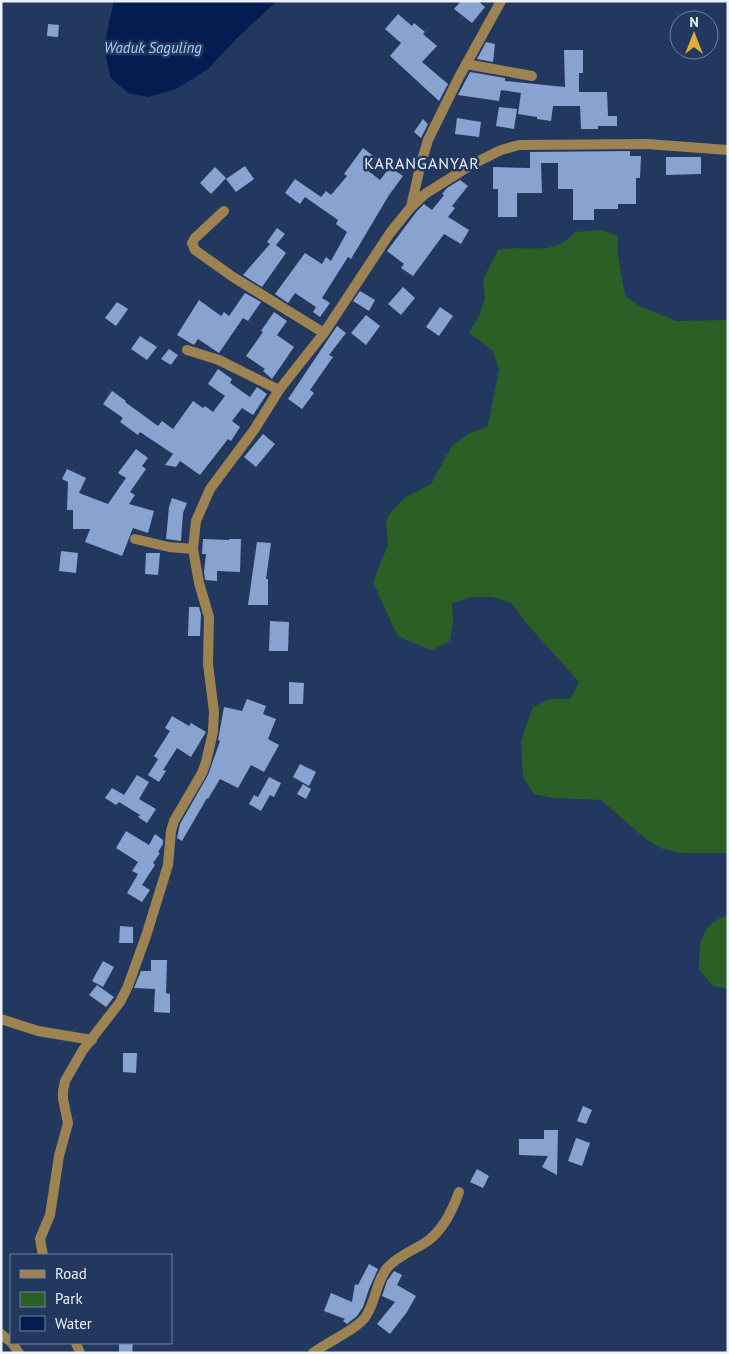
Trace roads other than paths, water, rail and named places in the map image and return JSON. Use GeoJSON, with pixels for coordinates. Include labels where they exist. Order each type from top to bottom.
{"type":"FeatureCollection","features":[{"type":"Feature","properties":{"kind":"street"},"geometry":{"type":"LineString","coordinates":[[411,207],[428,140],[466,64],[501,1]]}},
{"type":"Feature","properties":{"kind":"street"},"geometry":{"type":"LineString","coordinates":[[466,64],[532,76]]}},
{"type":"Feature","properties":{"kind":"street"},"geometry":{"type":"LineString","coordinates":[[43,1254],[40,1240],[50,1215],[59,1156],[68,1123],[63,1091],[69,1072],[83,1050],[120,1002],[128,986],[168,865],[174,821],[202,773],[213,732],[214,712],[208,664],[209,617],[199,583],[193,549],[196,520],[210,489],[254,430],[279,390],[324,333],[390,233],[411,207],[425,194],[471,165],[501,150],[519,145],[647,144],[728,150]]}},
{"type":"Feature","properties":{"kind":"street"},"geometry":{"type":"LineString","coordinates":[[224,212],[195,238],[192,243],[195,250],[233,277],[324,333]]}},
{"type":"Feature","properties":{"kind":"street"},"geometry":{"type":"LineString","coordinates":[[187,350],[219,360],[279,390]]}},
{"type":"Feature","properties":{"kind":"street"},"geometry":{"type":"LineString","coordinates":[[135,539],[169,547],[193,549]]}},
{"type":"Feature","properties":{"kind":"street"},"geometry":{"type":"LineString","coordinates":[[1,1019],[38,1031],[92,1040]]}},
{"type":"Feature","properties":{"kind":"street"},"geometry":{"type":"LineString","coordinates":[[313,1353],[358,1325],[365,1318],[387,1268],[394,1261],[434,1238],[444,1223],[459,1192]]}},
{"type":"Feature","properties":{"kind":"water","name":"Waduk Saguling"},"geometry":{"type":"Polygon","coordinates":[[[114,1],[277,1],[239,36],[208,69],[176,89],[148,97],[128,93],[110,77],[104,45],[114,1]]]}},
{"type":"Feature","properties":{"kind":"district","name":"KARANGANYAR"},"geometry":{"type":"Point","coordinates":[422,163]}}]}
